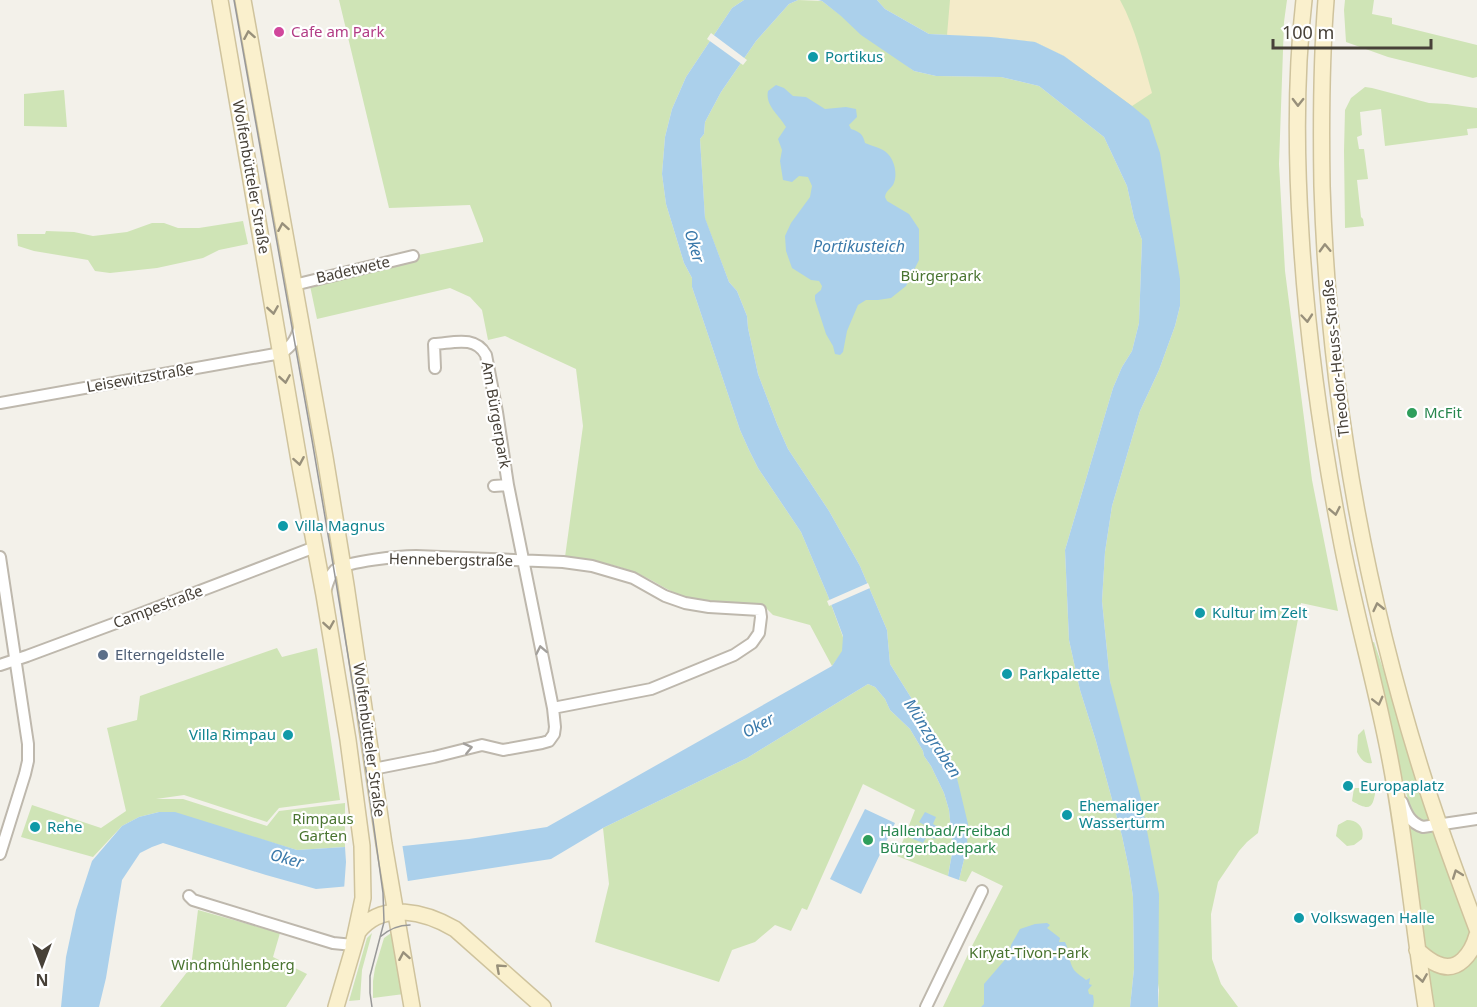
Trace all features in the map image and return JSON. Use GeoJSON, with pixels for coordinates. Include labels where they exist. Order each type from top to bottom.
{"type":"FeatureCollection","features":[{"type":"Feature","properties":{"kind":"main road","name":"Wolfenbütteler Straße"},"geometry":{"type":"LineString","coordinates":[[220,0],[324,595],[348,740],[362,846],[361,913],[336,1007]]}},
{"type":"Feature","properties":{"kind":"main road","name":"Wolfenbütteler Straße"},"geometry":{"type":"LineString","coordinates":[[243,0],[321,435],[384,844],[412,1007]]}},
{"type":"Feature","properties":{"kind":"main road","name":"Theodor-Heuss-Straße"},"geometry":{"type":"LineString","coordinates":[[1304,0],[1299,63],[1298,146],[1300,226],[1309,333],[1324,449],[1347,568],[1380,708],[1397,793],[1426,1007]]}},
{"type":"Feature","properties":{"kind":"main road","name":"Theodor-Heuss-Straße"},"geometry":{"type":"LineString","coordinates":[[1326,0],[1321,136],[1326,265],[1331,335],[1346,448],[1361,530],[1404,710],[1439,825],[1477,929]]}},
{"type":"Feature","properties":{"kind":"main road"},"geometry":{"type":"LineString","coordinates":[[353,945],[358,932],[367,923],[385,914],[396,912],[421,914],[444,922],[455,929],[543,1007]]}},
{"type":"Feature","properties":{"kind":"main road"},"geometry":{"type":"LineString","coordinates":[[1417,950],[1436,964],[1446,967],[1455,966],[1468,955],[1477,934]]}},
{"type":"Feature","properties":{"kind":"street","name":"Badetwete"},"geometry":{"type":"LineString","coordinates":[[294,285],[413,256]]}},
{"type":"Feature","properties":{"kind":"street"},"geometry":{"type":"LineString","coordinates":[[281,353],[295,340],[301,323]]}},
{"type":"Feature","properties":{"kind":"street","name":"Am Bürgerpark"},"geometry":{"type":"LineString","coordinates":[[435,368],[434,344],[467,342],[479,345],[486,355],[508,485],[524,561]]}},
{"type":"Feature","properties":{"kind":"street","name":"Leisewitzstraße"},"geometry":{"type":"LineString","coordinates":[[0,403],[281,353]]}},
{"type":"Feature","properties":{"kind":"street","name":"Am Bürgerpark"},"geometry":{"type":"LineString","coordinates":[[494,486],[508,485]]}},
{"type":"Feature","properties":{"kind":"street","name":"Campestraße"},"geometry":{"type":"LineString","coordinates":[[0,665],[315,547]]}},
{"type":"Feature","properties":{"kind":"street","name":"Hennebergstraße"},"geometry":{"type":"LineString","coordinates":[[343,567],[398,556],[562,562],[608,569],[633,578],[665,596],[685,603],[760,610],[759,633],[752,643],[734,655],[651,689],[553,708]]}},
{"type":"Feature","properties":{"kind":"street"},"geometry":{"type":"LineString","coordinates":[[0,557],[28,737],[28,761],[0,854]]}},
{"type":"Feature","properties":{"kind":"street","name":"Hennebergstraße"},"geometry":{"type":"LineString","coordinates":[[373,769],[467,748],[482,746],[503,750],[549,741],[554,734],[555,727],[553,708],[524,561]]}},
{"type":"Feature","properties":{"kind":"street"},"geometry":{"type":"LineString","coordinates":[[324,595],[330,577],[343,567]]}},
{"type":"Feature","properties":{"kind":"street","name":"Theodor-Heuss-Straße"},"geometry":{"type":"LineString","coordinates":[[1362,635],[1377,634],[1390,676],[1404,710]]}},
{"type":"Feature","properties":{"kind":"street","name":"Theodor-Heuss-Straße"},"geometry":{"type":"LineString","coordinates":[[1397,793],[1406,813],[1416,825],[1423,827],[1439,825]]}},
{"type":"Feature","properties":{"kind":"street"},"geometry":{"type":"LineString","coordinates":[[1439,825],[1477,819]]}},
{"type":"Feature","properties":{"kind":"street"},"geometry":{"type":"LineString","coordinates":[[926,1007],[982,891]]}},
{"type":"Feature","properties":{"kind":"street"},"geometry":{"type":"LineString","coordinates":[[189,896],[193,900],[333,943],[353,945]]}},
{"type":"Feature","properties":{"kind":"green space"},"geometry":{"type":"Polygon","coordinates":[[[339,0],[744,0],[732,8],[686,77],[672,109],[665,137],[662,174],[666,204],[740,430],[758,468],[801,532],[843,637],[843,651],[832,666],[810,625],[773,615],[763,605],[688,598],[625,569],[600,562],[565,557],[583,426],[576,369],[505,336],[488,340],[482,310],[470,297],[450,288],[317,319],[309,281],[483,242],[470,205],[389,208],[339,0]]]}},
{"type":"Feature","properties":{"kind":"green space","name":"Bürgerpark"},"geometry":{"type":"Polygon","coordinates":[[[798,0],[822,1],[914,71],[936,76],[1001,77],[1039,86],[1104,137],[1127,186],[1134,218],[1142,240],[1139,323],[1132,351],[1113,388],[1065,550],[1069,640],[1080,690],[1122,836],[1133,897],[1134,969],[1130,1007],[943,1007],[1003,886],[972,871],[966,882],[959,880],[967,847],[957,779],[890,664],[887,630],[860,566],[829,511],[788,449],[758,374],[747,316],[737,291],[729,282],[705,219],[700,139],[704,134],[705,122],[721,92],[756,41],[789,4],[798,0]]]}},
{"type":"Feature","properties":{"kind":"green space"},"geometry":{"type":"Polygon","coordinates":[[[877,0],[1287,0],[1284,22],[1279,164],[1285,271],[1312,480],[1338,611],[1301,603],[1258,833],[1239,851],[1218,882],[1211,914],[1212,959],[1221,984],[1238,1007],[1158,1007],[1159,990],[1110,681],[1102,601],[1105,552],[1112,506],[1140,411],[1159,370],[1180,306],[1076,65],[1064,56],[1035,42],[929,34],[885,9],[877,0]]]}},
{"type":"Feature","properties":{"kind":"green space"},"geometry":{"type":"Polygon","coordinates":[[[1345,0],[1374,0],[1372,14],[1392,18],[1392,24],[1477,45],[1477,77],[1473,78],[1388,57],[1346,42],[1345,0]]]}},
{"type":"Feature","properties":{"kind":"green space"},"geometry":{"type":"Polygon","coordinates":[[[1365,87],[1429,103],[1477,108],[1477,128],[1467,129],[1468,135],[1385,146],[1381,109],[1360,112],[1362,135],[1357,137],[1359,149],[1364,149],[1368,179],[1357,180],[1364,226],[1345,228],[1345,110],[1351,98],[1365,87]]]}},
{"type":"Feature","properties":{"kind":"green space"},"geometry":{"type":"Polygon","coordinates":[[[64,90],[67,127],[24,126],[24,94],[64,90]]]}},
{"type":"Feature","properties":{"kind":"green space"},"geometry":{"type":"Polygon","coordinates":[[[243,221],[248,244],[219,250],[203,258],[157,268],[110,273],[95,271],[88,260],[18,246],[17,234],[45,234],[46,231],[74,232],[93,236],[127,232],[152,223],[164,223],[178,228],[199,228],[243,221]]]}},
{"type":"Feature","properties":{"kind":"green space"},"geometry":{"type":"Polygon","coordinates":[[[1374,642],[1430,820],[1416,817],[1409,803],[1369,643],[1374,642]]]}},
{"type":"Feature","properties":{"kind":"green space","name":"Rimpaus Garten"},"geometry":{"type":"Polygon","coordinates":[[[277,648],[282,657],[317,648],[340,800],[279,808],[267,822],[184,795],[156,799],[183,799],[267,826],[279,811],[345,803],[345,847],[297,850],[159,812],[139,817],[122,826],[93,857],[21,837],[32,805],[101,828],[126,811],[107,728],[137,720],[140,696],[277,648]]]}},
{"type":"Feature","properties":{"kind":"green space"},"geometry":{"type":"Polygon","coordinates":[[[868,684],[875,687],[885,699],[890,710],[910,729],[944,793],[949,810],[953,848],[948,876],[897,856],[915,810],[863,784],[807,910],[802,908],[791,931],[775,925],[755,942],[732,950],[719,982],[595,942],[609,884],[603,828],[747,758],[868,684]]]}},
{"type":"Feature","properties":{"kind":"green space"},"geometry":{"type":"Polygon","coordinates":[[[1364,729],[1372,763],[1365,762],[1357,752],[1358,735],[1364,729]]]}},
{"type":"Feature","properties":{"kind":"green space"},"geometry":{"type":"Polygon","coordinates":[[[1354,788],[1376,788],[1374,800],[1370,806],[1363,806],[1352,801],[1354,788]]]}},
{"type":"Feature","properties":{"kind":"green space"},"geometry":{"type":"Polygon","coordinates":[[[1347,820],[1360,825],[1363,835],[1362,839],[1354,845],[1347,846],[1336,836],[1338,825],[1347,820]]]}},
{"type":"Feature","properties":{"kind":"green space"},"geometry":{"type":"Polygon","coordinates":[[[1407,825],[1420,831],[1435,832],[1471,933],[1463,954],[1444,962],[1426,950],[1422,940],[1407,825]]]}},
{"type":"Feature","properties":{"kind":"green space","name":"Windmühlenberg"},"geometry":{"type":"Polygon","coordinates":[[[198,910],[280,933],[273,957],[307,974],[286,1007],[160,1007],[191,967],[198,910]]]}},
{"type":"Feature","properties":{"kind":"green space"},"geometry":{"type":"Polygon","coordinates":[[[394,931],[404,994],[373,998],[375,968],[384,938],[394,931]]]}},
{"type":"Feature","properties":{"kind":"green space"},"geometry":{"type":"Polygon","coordinates":[[[372,933],[362,970],[360,1000],[349,1001],[367,938],[372,933]]]}},
{"type":"Feature","properties":{"kind":"green space"},"geometry":{"type":"Polygon","coordinates":[[[1477,951],[1477,1007],[1433,1007],[1427,966],[1477,951]]]}},
{"type":"Feature","properties":{"kind":"sand"},"geometry":{"type":"Polygon","coordinates":[[[950,0],[1120,0],[1135,34],[1152,93],[1132,106],[1064,56],[1035,42],[947,35],[950,0]]]}},
{"type":"Feature","properties":{"kind":"water"},"geometry":{"type":"Polygon","coordinates":[[[744,0],[798,0],[789,4],[756,41],[721,92],[705,122],[704,134],[700,139],[705,218],[729,282],[737,291],[747,316],[758,374],[788,449],[829,511],[860,566],[887,630],[890,664],[957,778],[968,824],[967,847],[959,880],[948,876],[953,848],[949,810],[944,793],[910,729],[890,710],[885,699],[875,687],[868,684],[747,758],[603,828],[551,859],[408,881],[316,889],[163,843],[152,847],[140,853],[122,880],[99,1007],[61,1007],[66,957],[76,910],[92,861],[122,826],[139,817],[159,812],[175,812],[297,850],[394,847],[547,827],[832,666],[842,651],[843,636],[801,532],[758,468],[740,430],[666,204],[662,174],[665,137],[672,109],[686,77],[732,8],[744,0]]]}},
{"type":"Feature","properties":{"kind":"water"},"geometry":{"type":"Polygon","coordinates":[[[818,0],[877,0],[885,9],[929,34],[1035,42],[1064,56],[1149,120],[1160,153],[1180,279],[1180,306],[1159,370],[1140,411],[1112,506],[1105,552],[1102,601],[1110,681],[1141,799],[1159,894],[1158,1007],[1130,1007],[1134,969],[1133,897],[1122,836],[1080,690],[1069,640],[1065,550],[1113,388],[1132,351],[1139,323],[1142,240],[1134,218],[1127,186],[1104,137],[1039,86],[1001,77],[936,76],[914,71],[861,35],[841,16],[818,0]]]}},
{"type":"Feature","properties":{"kind":"water","name":"Portikusteich"},"geometry":{"type":"Polygon","coordinates":[[[776,85],[784,88],[793,96],[806,97],[825,109],[846,107],[856,109],[857,117],[849,125],[851,129],[861,134],[865,143],[885,151],[894,164],[895,177],[893,185],[885,195],[887,201],[909,214],[919,229],[919,260],[906,286],[891,298],[866,300],[858,305],[847,331],[843,352],[840,355],[835,354],[815,300],[815,295],[822,286],[819,281],[811,280],[792,268],[786,251],[785,236],[791,223],[810,197],[812,186],[808,177],[799,176],[792,182],[783,180],[780,161],[782,150],[778,139],[786,127],[771,106],[768,96],[768,91],[776,85]]]}},
{"type":"Feature","properties":{"kind":"water","name":"Hallenbad/Freibad Bürgerbadepark"},"geometry":{"type":"Polygon","coordinates":[[[865,809],[895,823],[861,894],[830,879],[865,809]]]}},
{"type":"Feature","properties":{"kind":"water"},"geometry":{"type":"Polygon","coordinates":[[[925,812],[936,817],[933,824],[940,828],[935,839],[927,836],[923,843],[911,838],[916,825],[925,829],[926,826],[919,822],[925,812]]]}},
{"type":"Feature","properties":{"kind":"water"},"geometry":{"type":"Polygon","coordinates":[[[1047,923],[1050,925],[1047,928],[1060,938],[1059,942],[1065,942],[1074,970],[1086,980],[1090,978],[1089,984],[1092,985],[1088,990],[1089,994],[1093,995],[1093,1007],[981,1007],[984,1004],[984,984],[1009,955],[1011,945],[1020,929],[1047,923]]]}},
{"type":"Feature","properties":{"kind":"pier"},"geometry":{"type":"Polygon","coordinates":[[[711,33],[747,60],[743,65],[707,39],[711,33]]]}},
{"type":"Feature","properties":{"kind":"pier"},"geometry":{"type":"Polygon","coordinates":[[[868,583],[870,588],[829,606],[827,601],[868,583]]]}},
{"type":"Feature","properties":{"kind":"pier"},"geometry":{"type":"Polygon","coordinates":[[[402,843],[408,882],[344,890],[345,847],[402,843]]]}},
{"type":"Feature","properties":{"kind":"tram line"},"geometry":{"type":"LineString","coordinates":[[234,0],[335,576],[362,741],[383,893],[384,922],[370,976],[372,1007]]}},
{"type":"Feature","properties":{"kind":"tram line"},"geometry":{"type":"LineString","coordinates":[[380,937],[394,928],[410,925]]}},
{"type":"Feature","properties":{"kind":"place","name":"Cafe am Park"},"geometry":{"type":"Point","coordinates":[279,32]}},
{"type":"Feature","properties":{"kind":"place","name":"Portikus"},"geometry":{"type":"Point","coordinates":[813,57]}},
{"type":"Feature","properties":{"kind":"place","name":"McFit"},"geometry":{"type":"Point","coordinates":[1412,413]}},
{"type":"Feature","properties":{"kind":"place","name":"Villa Magnus"},"geometry":{"type":"Point","coordinates":[283,526]}},
{"type":"Feature","properties":{"kind":"place","name":"Kultur im Zelt"},"geometry":{"type":"Point","coordinates":[1200,613]}},
{"type":"Feature","properties":{"kind":"place","name":"Elterngeldstelle"},"geometry":{"type":"Point","coordinates":[103,655]}},
{"type":"Feature","properties":{"kind":"place","name":"Parkpalette"},"geometry":{"type":"Point","coordinates":[1007,674]}},
{"type":"Feature","properties":{"kind":"place","name":"Villa Rimpau"},"geometry":{"type":"Point","coordinates":[288,735]}},
{"type":"Feature","properties":{"kind":"place","name":"Europaplatz"},"geometry":{"type":"Point","coordinates":[1348,786]}},
{"type":"Feature","properties":{"kind":"place","name":"Ehemaliger Wasserturm"},"geometry":{"type":"Point","coordinates":[1067,815]}},
{"type":"Feature","properties":{"kind":"place","name":"Rehe"},"geometry":{"type":"Point","coordinates":[35,827]}},
{"type":"Feature","properties":{"kind":"place","name":"Hallenbad/Freibad Bürgerbadepark"},"geometry":{"type":"Point","coordinates":[868,840]}},
{"type":"Feature","properties":{"kind":"place","name":"Volkswagen Halle"},"geometry":{"type":"Point","coordinates":[1299,918]}},
{"type":"Feature","properties":{"kind":"water label","name":"Oker"},"geometry":{"type":"Point","coordinates":[695,246]}},
{"type":"Feature","properties":{"kind":"water label","name":"Oker"},"geometry":{"type":"Point","coordinates":[758,725]}},
{"type":"Feature","properties":{"kind":"water label","name":"Münzgraben"},"geometry":{"type":"Point","coordinates":[933,738]}},
{"type":"Feature","properties":{"kind":"water label","name":"Oker"},"geometry":{"type":"Point","coordinates":[287,858]}},
{"type":"Feature","properties":{"kind":"park label","name":"Kiryat-Tivon-Park"},"geometry":{"type":"Point","coordinates":[1029,953]}}]}
